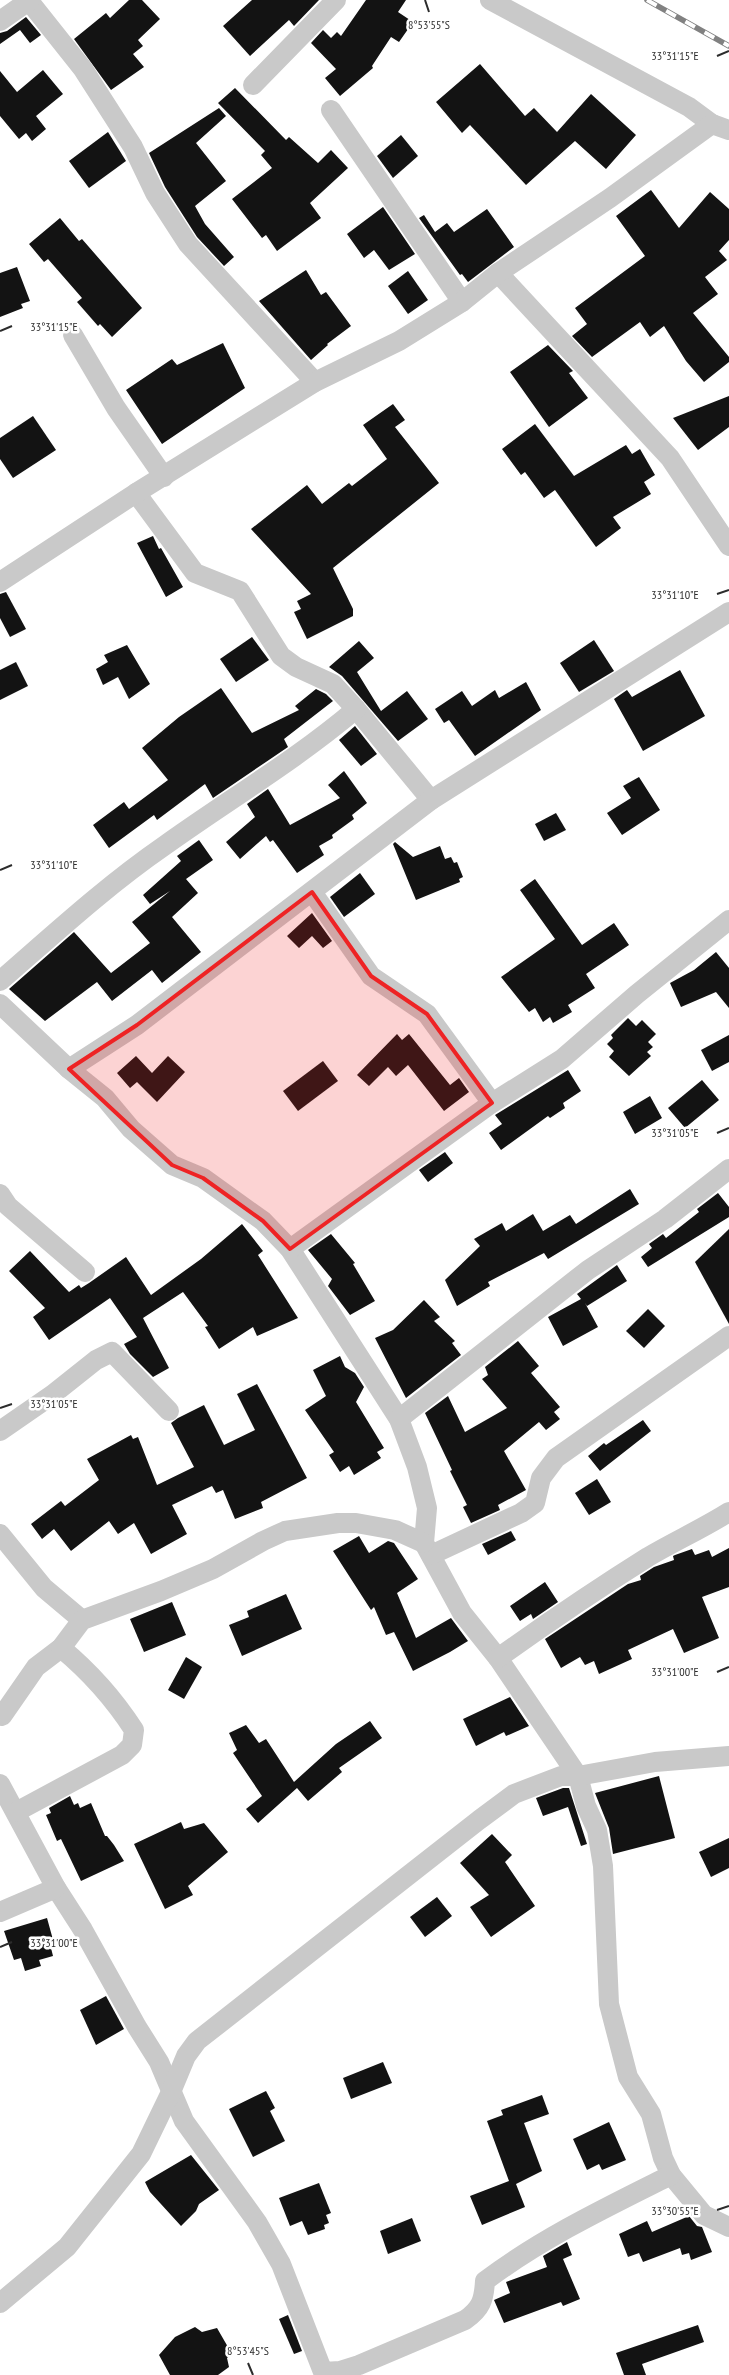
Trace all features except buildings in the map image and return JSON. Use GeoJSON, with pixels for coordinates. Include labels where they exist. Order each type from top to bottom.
{"type":"FeatureCollection","features":[{"type":"Feature","properties":{"kind":"street"},"geometry":{"type":"LineString","coordinates":[[0,21],[30,0],[83,68],[133,147],[155,193],[188,244],[315,382]]}},
{"type":"Feature","properties":{"kind":"street"},"geometry":{"type":"LineString","coordinates":[[253,85],[336,0]]}},
{"type":"Feature","properties":{"kind":"street"},"geometry":{"type":"LineString","coordinates":[[0,582],[136,493],[164,478],[315,382],[399,342],[462,302],[498,273],[720,127],[688,107],[490,0]]}},
{"type":"Feature","properties":{"kind":"street"},"geometry":{"type":"LineString","coordinates":[[331,110],[462,302]]}},
{"type":"Feature","properties":{"kind":"street"},"geometry":{"type":"LineString","coordinates":[[498,273],[670,458],[729,546]]}},
{"type":"Feature","properties":{"kind":"street"},"geometry":{"type":"LineString","coordinates":[[73,336],[116,408],[164,478]]}},
{"type":"Feature","properties":{"kind":"street"},"geometry":{"type":"LineString","coordinates":[[136,493],[195,573],[240,591],[281,656],[296,667],[333,684],[431,800]]}},
{"type":"Feature","properties":{"kind":"street"},"geometry":{"type":"LineString","coordinates":[[69,1069],[137,1026],[235,948],[312,892],[431,800],[729,612]]}},
{"type":"Feature","properties":{"kind":"street"},"geometry":{"type":"LineString","coordinates":[[0,981],[64,925],[162,846],[320,739],[356,709]]}},
{"type":"Feature","properties":{"kind":"street"},"geometry":{"type":"LineString","coordinates":[[312,892],[371,976],[427,1014],[492,1103]]}},
{"type":"Feature","properties":{"kind":"street"},"geometry":{"type":"LineString","coordinates":[[290,1250],[492,1103],[562,1059],[729,920]]}},
{"type":"Feature","properties":{"kind":"street"},"geometry":{"type":"LineString","coordinates":[[0,1004],[69,1069],[105,1098],[131,1129],[172,1165],[203,1178],[263,1221],[290,1250],[399,1419],[417,1467],[427,1508],[427,1549],[462,1613],[498,1658],[578,1776],[586,1806],[597,1830],[603,1866],[609,2004],[628,2077],[651,2114],[663,2158],[671,2175],[704,2215],[729,2227]]}},
{"type":"Feature","properties":{"kind":"street"},"geometry":{"type":"LineString","coordinates":[[399,1419],[588,1270],[665,1219],[729,1169]]}},
{"type":"Feature","properties":{"kind":"street"},"geometry":{"type":"LineString","coordinates":[[0,1194],[8,1206],[85,1272]]}},
{"type":"Feature","properties":{"kind":"street"},"geometry":{"type":"LineString","coordinates":[[427,1549],[521,1513],[535,1503],[541,1478],[556,1458],[729,1336]]}},
{"type":"Feature","properties":{"kind":"street"},"geometry":{"type":"LineString","coordinates":[[0,1431],[58,1390],[96,1360],[112,1352],[169,1411]]}},
{"type":"Feature","properties":{"kind":"street"},"geometry":{"type":"LineString","coordinates":[[498,1658],[585,1596],[651,1556],[696,1533],[729,1512]]}},
{"type":"Feature","properties":{"kind":"street"},"geometry":{"type":"LineString","coordinates":[[1,1715],[36,1667],[61,1648],[82,1620],[161,1591],[213,1569],[262,1541],[285,1531],[338,1523],[356,1524],[395,1530],[427,1549]]}},
{"type":"Feature","properties":{"kind":"street"},"geometry":{"type":"LineString","coordinates":[[0,1534],[44,1588],[82,1620]]}},
{"type":"Feature","properties":{"kind":"street"},"geometry":{"type":"LineString","coordinates":[[16,1812],[122,1755],[132,1745],[134,1730],[118,1706],[83,1666],[61,1648]]}},
{"type":"Feature","properties":{"kind":"street"},"geometry":{"type":"LineString","coordinates":[[0,2303],[67,2247],[141,2154],[186,2056],[197,2041],[338,1928],[514,1794],[561,1776],[578,1776],[655,1762],[729,1756]]}},
{"type":"Feature","properties":{"kind":"street"},"geometry":{"type":"LineString","coordinates":[[0,1784],[56,1888],[84,1930],[137,2028],[159,2062],[184,2121],[257,2222],[282,2264],[324,2373],[359,2366],[465,2320],[478,2312],[484,2298],[485,2281],[497,2272],[551,2236],[671,2175]]}},
{"type":"Feature","properties":{"kind":"street"},"geometry":{"type":"LineString","coordinates":[[0,1912],[56,1888]]}},
{"type":"Feature","properties":{"kind":"highlighted area"},"geometry":{"type":"Polygon","coordinates":[[[312,892],[371,976],[427,1014],[492,1103],[290,1249],[263,1221],[203,1178],[172,1165],[69,1069],[137,1025],[312,892]]]}},
{"type":"Feature","properties":{"kind":"railway"},"geometry":{"type":"LineString","coordinates":[[647,0],[729,46]]}}]}
